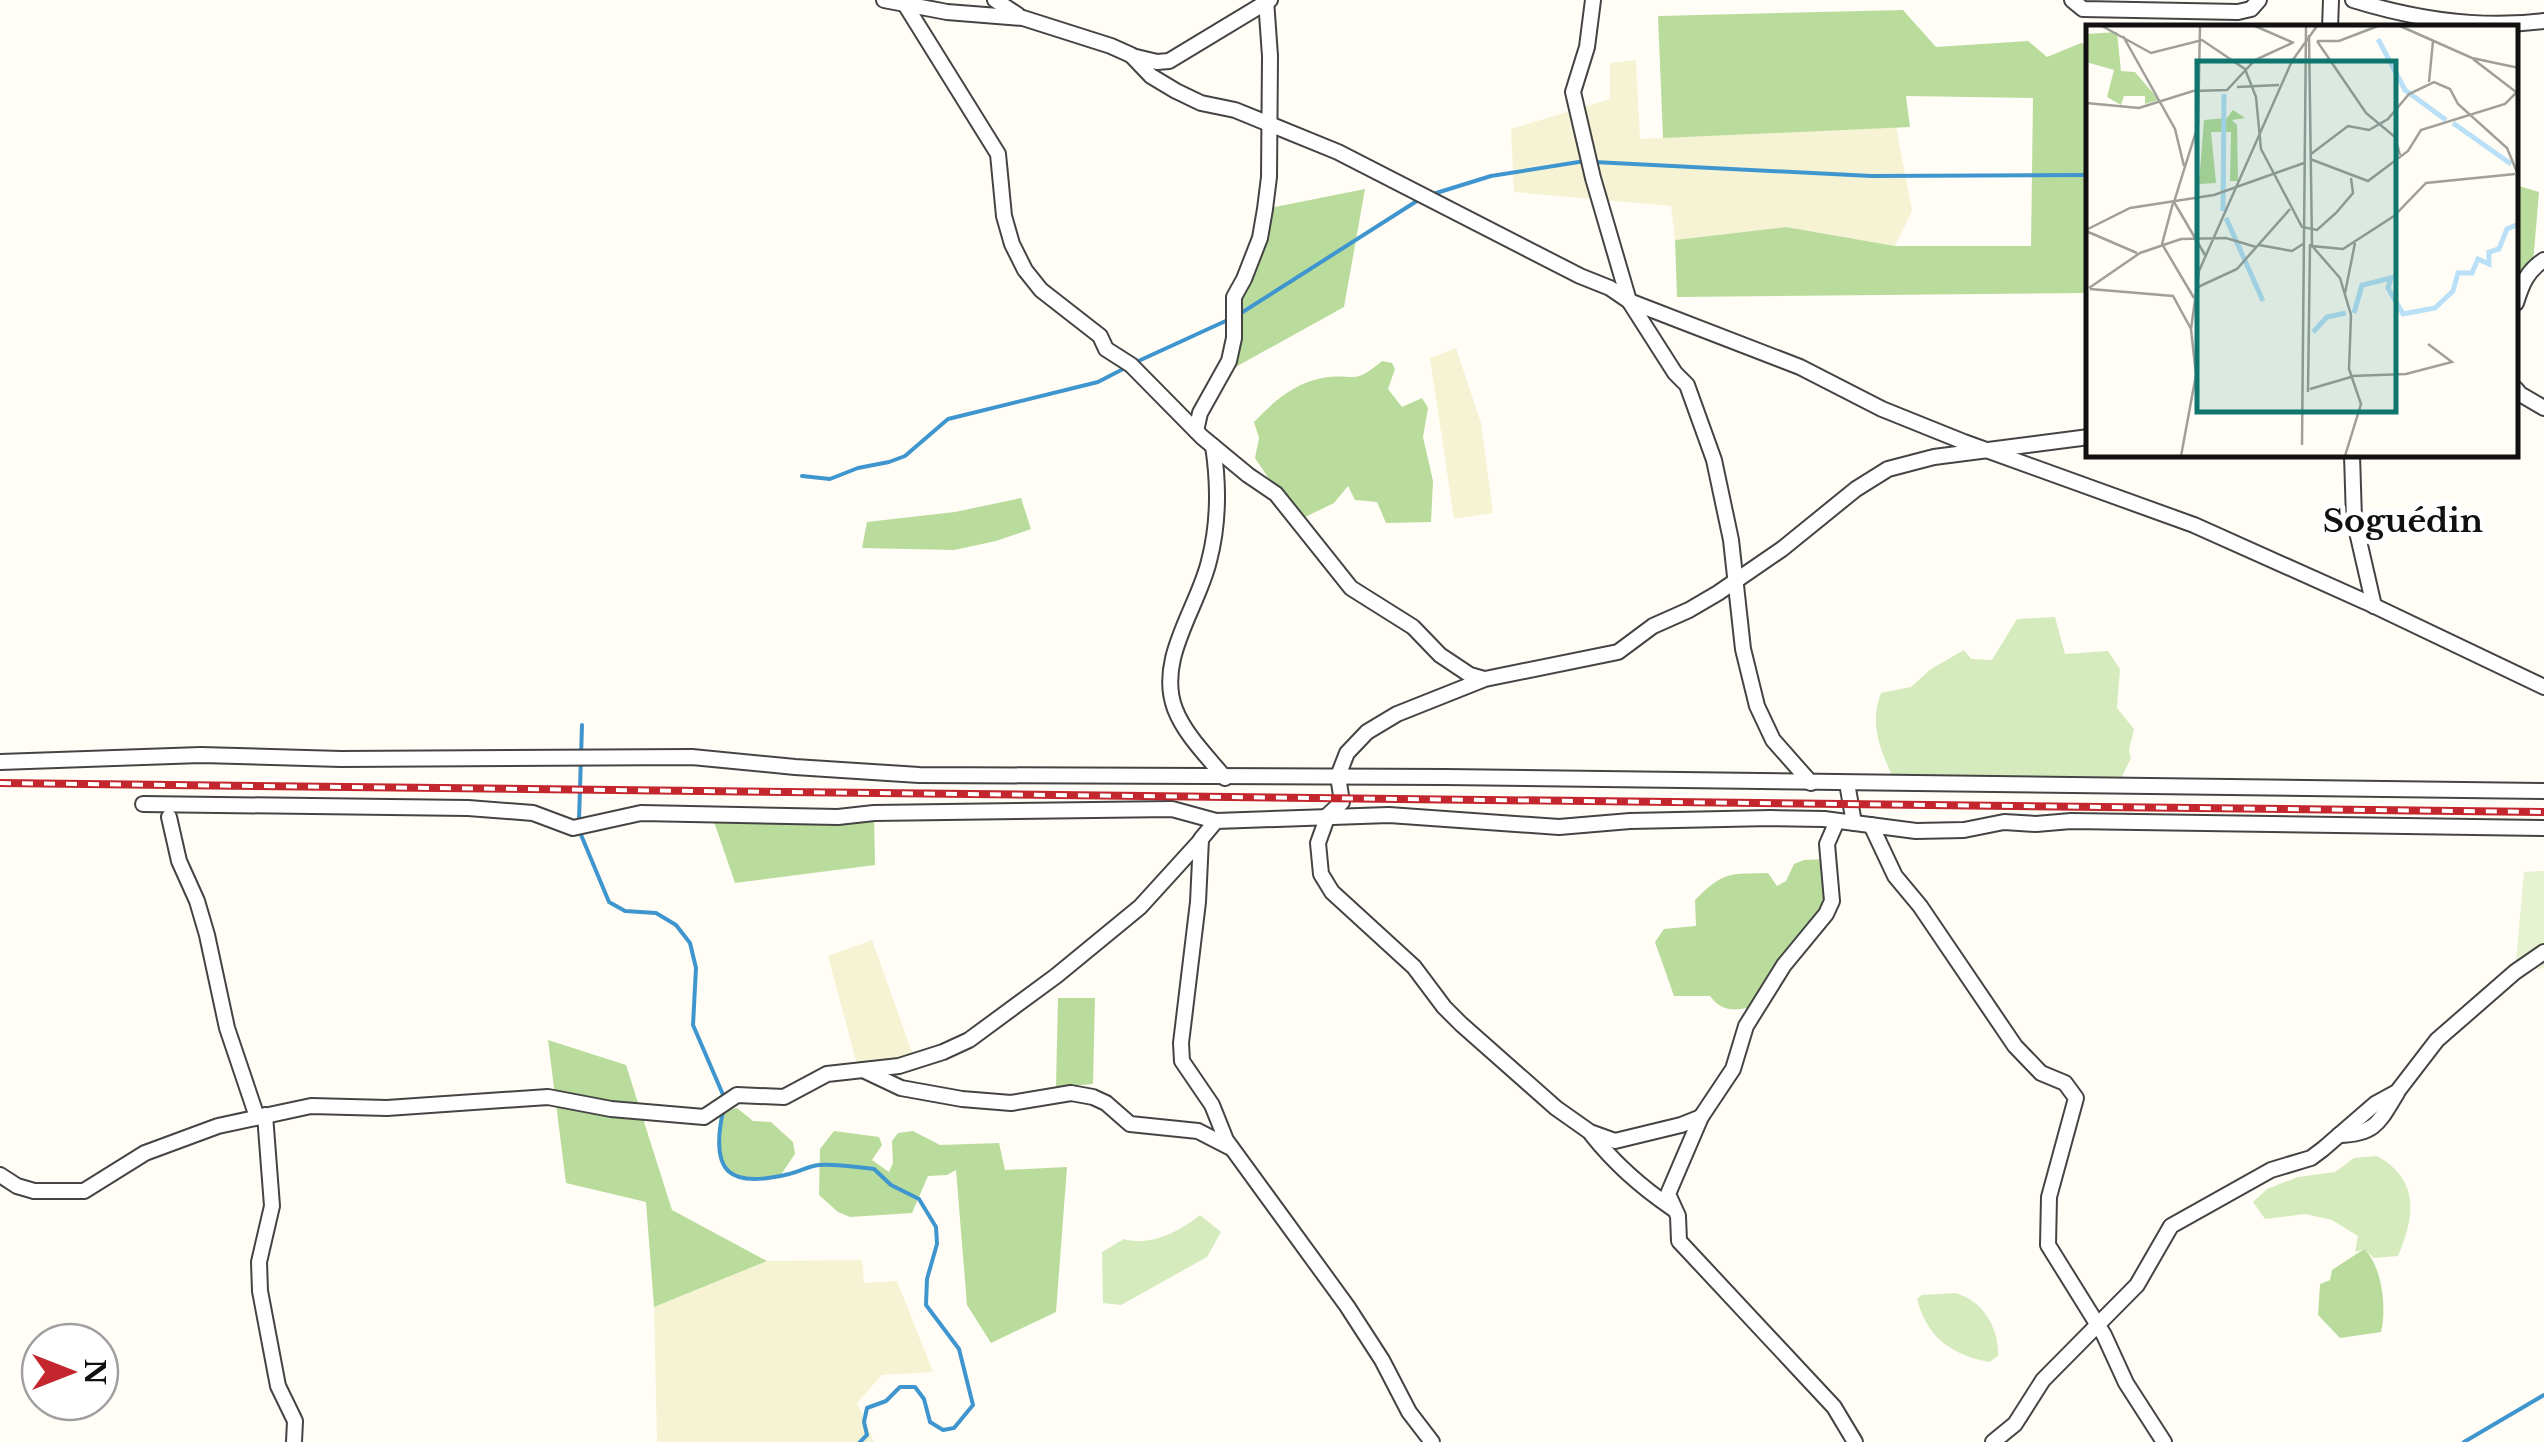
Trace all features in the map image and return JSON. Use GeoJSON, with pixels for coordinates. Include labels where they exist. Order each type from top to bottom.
{"type":"FeatureCollection","features":[{"type":"Feature","properties":{"kind":"street"},"geometry":{"type":"LineString","coordinates":[[884,0],[906,6],[1023,18]]}},
{"type":"Feature","properties":{"kind":"street"},"geometry":{"type":"LineString","coordinates":[[995,0],[1023,18],[1156,62],[1169,61],[1268,1],[1269,177],[1260,238],[1234,298],[1234,338],[1229,362],[1200,414],[1196,431]]}},
{"type":"Feature","properties":{"kind":"street"},"geometry":{"type":"LineString","coordinates":[[1593,0],[1587,47],[1573,92],[1578,124],[1629,301],[1675,373],[1687,385],[1697,406],[1725,508],[1743,649],[1757,706],[1773,740],[1811,783]]}},
{"type":"Feature","properties":{"kind":"street"},"geometry":{"type":"LineString","coordinates":[[2072,0],[2083,9],[2238,12],[2251,9],[2259,0]]}},
{"type":"Feature","properties":{"kind":"street"},"geometry":{"type":"LineString","coordinates":[[2353,0],[2404,13],[2477,24],[2544,21]]}},
{"type":"Feature","properties":{"kind":"street"},"geometry":{"type":"LineString","coordinates":[[906,6],[998,154],[1004,216],[1025,270],[1041,290],[1100,336],[1106,350],[1130,365],[1213,446],[1276,494],[1351,588],[1413,627],[1440,655],[1470,675],[1485,679]]}},
{"type":"Feature","properties":{"kind":"street"},"geometry":{"type":"LineString","coordinates":[[1131,56],[1176,91],[1201,103],[1267,122],[1390,177],[1629,301],[1800,367],[1882,409],[2194,525],[2544,687]]}},
{"type":"Feature","properties":{"kind":"street"},"geometry":{"type":"LineString","coordinates":[[2519,294],[2532,268],[2544,260]]}},
{"type":"Feature","properties":{"kind":"street"},"geometry":{"type":"LineString","coordinates":[[2519,393],[2544,408]]}},
{"type":"Feature","properties":{"kind":"street"},"geometry":{"type":"LineString","coordinates":[[1676,1212],[1644,1189],[1610,1158],[1590,1132],[1556,1108],[1461,1024],[1414,967],[1335,896],[1318,862],[1320,830],[1342,802],[1338,776],[1347,753],[1367,732],[1398,714],[1485,679],[1618,652],[1636,636],[1698,606],[1782,549],[1856,489],[1888,470],[1910,461],[2086,437]]}},
{"type":"Feature","properties":{"kind":"street"},"geometry":{"type":"LineString","coordinates":[[1213,446],[1218,498],[1210,557],[1202,588],[1182,628],[1171,688],[1175,708],[1186,728],[1224,778]]}},
{"type":"Feature","properties":{"kind":"street"},"geometry":{"type":"LineString","coordinates":[[2352,458],[2354,519],[2374,606]]}},
{"type":"Feature","properties":{"kind":"street"},"geometry":{"type":"LineString","coordinates":[[0,762],[201,755],[342,759],[692,756],[795,768],[919,775],[1338,776],[2544,791]]}},
{"type":"Feature","properties":{"kind":"street"},"geometry":{"type":"LineString","coordinates":[[1847,783],[1854,822]]}},
{"type":"Feature","properties":{"kind":"street"},"geometry":{"type":"LineString","coordinates":[[143,804],[468,808],[532,813],[574,828],[641,813],[838,816],[1172,809],[1216,820],[1328,815],[1456,818],[1558,827],[1630,820],[1771,818],[1916,830],[2072,821],[2544,828]]}},
{"type":"Feature","properties":{"kind":"street"},"geometry":{"type":"LineString","coordinates":[[169,816],[178,861],[197,901],[207,935],[227,1028],[261,1116],[272,1206],[260,1254],[260,1291],[278,1386],[294,1418],[294,1442]]}},
{"type":"Feature","properties":{"kind":"street"},"geometry":{"type":"LineString","coordinates":[[0,1175],[34,1191],[84,1191],[145,1152],[218,1126],[322,1105],[387,1108],[548,1097],[611,1109],[704,1117],[737,1094],[784,1096],[827,1074],[916,1061],[978,1034],[1094,947],[1140,907],[1216,820]]}},
{"type":"Feature","properties":{"kind":"street"},"geometry":{"type":"LineString","coordinates":[[1837,821],[1827,844],[1832,902],[1784,965],[1746,1026],[1733,1069],[1701,1117],[1669,1188],[1669,1198],[1676,1212],[1680,1241],[1834,1406],[1856,1442]]}},
{"type":"Feature","properties":{"kind":"street"},"geometry":{"type":"LineString","coordinates":[[1871,825],[1896,876],[2015,1046],[2041,1073],[2065,1083],[2076,1098],[2049,1197],[2048,1245],[2164,1442]]}},
{"type":"Feature","properties":{"kind":"street"},"geometry":{"type":"LineString","coordinates":[[1202,839],[1180,1053],[1212,1105],[1231,1148],[1347,1306],[1432,1442]]}},
{"type":"Feature","properties":{"kind":"street"},"geometry":{"type":"LineString","coordinates":[[1993,1442],[2015,1424],[2043,1380],[2137,1285],[2171,1226],[2271,1170],[2310,1158],[2375,1104],[2397,1092],[2438,1040],[2515,972],[2544,952]]}},
{"type":"Feature","properties":{"kind":"street"},"geometry":{"type":"LineString","coordinates":[[858,1068],[901,1088],[962,1100],[1012,1103],[1071,1093],[1093,1097],[1130,1124],[1198,1131],[1231,1148]]}},
{"type":"Feature","properties":{"kind":"street"},"geometry":{"type":"LineString","coordinates":[[1590,1132],[1620,1140],[1701,1117]]}},
{"type":"Feature","properties":{"kind":"shaded area"},"geometry":{"type":"Polygon","coordinates":[[[1636,60],[1640,139],[1896,126],[1912,211],[1895,246],[1786,227],[1675,240],[1671,206],[1514,192],[1511,129],[1610,99],[1610,63],[1636,60]]]}},
{"type":"Feature","properties":{"kind":"shaded area"},"geometry":{"type":"Polygon","coordinates":[[[1456,348],[1481,423],[1493,513],[1454,519],[1430,358],[1456,348]]]}},
{"type":"Feature","properties":{"kind":"shaded area"},"geometry":{"type":"Polygon","coordinates":[[[872,940],[915,1061],[858,1068],[828,956],[872,940]]]}},
{"type":"Feature","properties":{"kind":"shaded area"},"geometry":{"type":"Polygon","coordinates":[[[862,1260],[864,1283],[897,1281],[933,1372],[882,1375],[857,1403],[874,1442],[657,1442],[654,1307],[767,1261],[862,1260]]]}},
{"type":"Feature","properties":{"kind":"green space"},"geometry":{"type":"Polygon","coordinates":[[[1903,10],[1936,47],[2028,41],[2047,57],[2086,44],[2085,293],[1677,297],[1675,240],[1786,227],[1895,246],[2031,246],[2033,98],[1906,96],[1910,127],[1663,138],[1658,16],[1903,10]]]}},
{"type":"Feature","properties":{"kind":"green space"},"geometry":{"type":"Polygon","coordinates":[[[2519,186],[2539,192],[2533,264],[2519,280],[2519,186]]]}},
{"type":"Feature","properties":{"kind":"green space"},"geometry":{"type":"Polygon","coordinates":[[[1365,189],[1344,307],[1223,374],[1234,297],[1265,209],[1365,189]]]}},
{"type":"Feature","properties":{"kind":"green space"},"geometry":{"type":"Polygon","coordinates":[[[1382,361],[1392,363],[1395,369],[1388,389],[1402,407],[1422,398],[1428,408],[1423,437],[1433,481],[1431,522],[1386,523],[1377,502],[1355,500],[1348,486],[1334,503],[1297,521],[1255,458],[1259,438],[1254,422],[1302,384],[1322,378],[1358,376],[1382,361]]]}},
{"type":"Feature","properties":{"kind":"green space"},"geometry":{"type":"Polygon","coordinates":[[[1021,498],[1031,529],[996,541],[954,550],[862,548],[867,522],[955,512],[1021,498]]]}},
{"type":"Feature","properties":{"kind":"green space"},"geometry":{"type":"Polygon","coordinates":[[[2055,617],[2065,654],[2108,651],[2120,669],[2117,708],[2134,729],[2131,758],[2118,785],[1896,784],[1876,728],[1881,693],[1911,687],[1931,669],[1964,650],[1971,659],[1992,660],[2017,619],[2055,617]]]}},
{"type":"Feature","properties":{"kind":"green space"},"geometry":{"type":"Polygon","coordinates":[[[711,813],[874,813],[875,865],[735,883],[711,813]]]}},
{"type":"Feature","properties":{"kind":"green space"},"geometry":{"type":"Polygon","coordinates":[[[1828,859],[1832,901],[1758,1006],[1731,1009],[1720,1006],[1710,996],[1674,996],[1655,942],[1664,929],[1696,926],[1695,900],[1705,891],[1721,879],[1744,874],[1768,873],[1777,886],[1786,881],[1794,864],[1828,859]]]}},
{"type":"Feature","properties":{"kind":"green space"},"geometry":{"type":"Polygon","coordinates":[[[2544,871],[2544,968],[2515,972],[2524,872],[2544,871]]]}},
{"type":"Feature","properties":{"kind":"green space"},"geometry":{"type":"Polygon","coordinates":[[[1058,998],[1095,998],[1093,1084],[1056,1087],[1058,998]]]}},
{"type":"Feature","properties":{"kind":"green space"},"geometry":{"type":"Polygon","coordinates":[[[548,1040],[626,1065],[672,1210],[767,1261],[654,1307],[646,1202],[566,1183],[548,1040]]]}},
{"type":"Feature","properties":{"kind":"green space"},"geometry":{"type":"Polygon","coordinates":[[[737,1108],[753,1121],[771,1122],[793,1142],[795,1154],[780,1176],[745,1178],[726,1168],[719,1145],[723,1111],[737,1108]]]}},
{"type":"Feature","properties":{"kind":"green space"},"geometry":{"type":"Polygon","coordinates":[[[834,1131],[879,1137],[882,1145],[872,1160],[889,1172],[893,1163],[892,1141],[898,1133],[913,1131],[940,1145],[999,1143],[1005,1170],[1067,1167],[1056,1312],[991,1343],[967,1305],[956,1170],[947,1175],[928,1176],[912,1213],[850,1217],[819,1195],[820,1149],[834,1131]]]}},
{"type":"Feature","properties":{"kind":"green space"},"geometry":{"type":"Polygon","coordinates":[[[2377,1156],[2401,1176],[2410,1200],[2408,1227],[2398,1256],[2374,1258],[2364,1249],[2355,1252],[2358,1236],[2332,1220],[2305,1214],[2265,1219],[2253,1202],[2267,1189],[2298,1177],[2335,1172],[2354,1158],[2377,1156]]]}},
{"type":"Feature","properties":{"kind":"green space"},"geometry":{"type":"Polygon","coordinates":[[[1200,1215],[1221,1232],[1207,1257],[1121,1305],[1103,1303],[1102,1252],[1124,1239],[1144,1241],[1165,1236],[1200,1215]]]}},
{"type":"Feature","properties":{"kind":"green space"},"geometry":{"type":"Polygon","coordinates":[[[2364,1249],[2375,1265],[2382,1288],[2381,1332],[2340,1338],[2318,1315],[2320,1284],[2330,1280],[2332,1270],[2364,1249]]]}},
{"type":"Feature","properties":{"kind":"green space"},"geometry":{"type":"Polygon","coordinates":[[[1955,1293],[1981,1308],[1992,1325],[1998,1356],[1989,1362],[1943,1343],[1928,1325],[1917,1299],[1922,1295],[1955,1293]]]}},
{"type":"Feature","properties":{"kind":"waterway"},"geometry":{"type":"LineString","coordinates":[[1433,194],[1491,176],[1585,161]]}},
{"type":"Feature","properties":{"kind":"waterway"},"geometry":{"type":"LineString","coordinates":[[1594,162],[1871,176],[2086,175]]}},
{"type":"Feature","properties":{"kind":"waterway"},"geometry":{"type":"LineString","coordinates":[[1238,315],[1420,199]]}},
{"type":"Feature","properties":{"kind":"waterway"},"geometry":{"type":"LineString","coordinates":[[1134,363],[1230,319]]}},
{"type":"Feature","properties":{"kind":"waterway"},"geometry":{"type":"LineString","coordinates":[[802,476],[830,479],[889,462],[905,456],[948,419],[1098,382],[1125,368]]}},
{"type":"Feature","properties":{"kind":"waterway"},"geometry":{"type":"LineString","coordinates":[[579,820],[582,725]]}},
{"type":"Feature","properties":{"kind":"waterway"},"geometry":{"type":"LineString","coordinates":[[579,830],[609,902],[625,911],[656,913],[676,925],[690,943],[696,968],[693,1025],[724,1097]]}},
{"type":"Feature","properties":{"kind":"waterway"},"geometry":{"type":"LineString","coordinates":[[723,1111],[719,1149],[728,1171],[738,1177],[768,1178],[819,1165],[874,1169],[891,1185],[919,1199],[936,1227],[937,1244],[927,1279],[926,1305],[959,1349],[973,1405],[954,1428],[943,1430],[930,1422],[924,1399],[915,1387],[900,1387],[886,1401],[867,1408],[867,1435],[860,1442]]}},
{"type":"Feature","properties":{"kind":"waterway"},"geometry":{"type":"LineString","coordinates":[[2464,1442],[2544,1395]]}},
{"type":"Feature","properties":{"kind":"railway"},"geometry":{"type":"LineString","coordinates":[[0,783],[2544,812]]}},
{"type":"Feature","properties":{"kind":"district","name":"Soguédin"},"geometry":{"type":"Point","coordinates":[2403,521]}}]}
